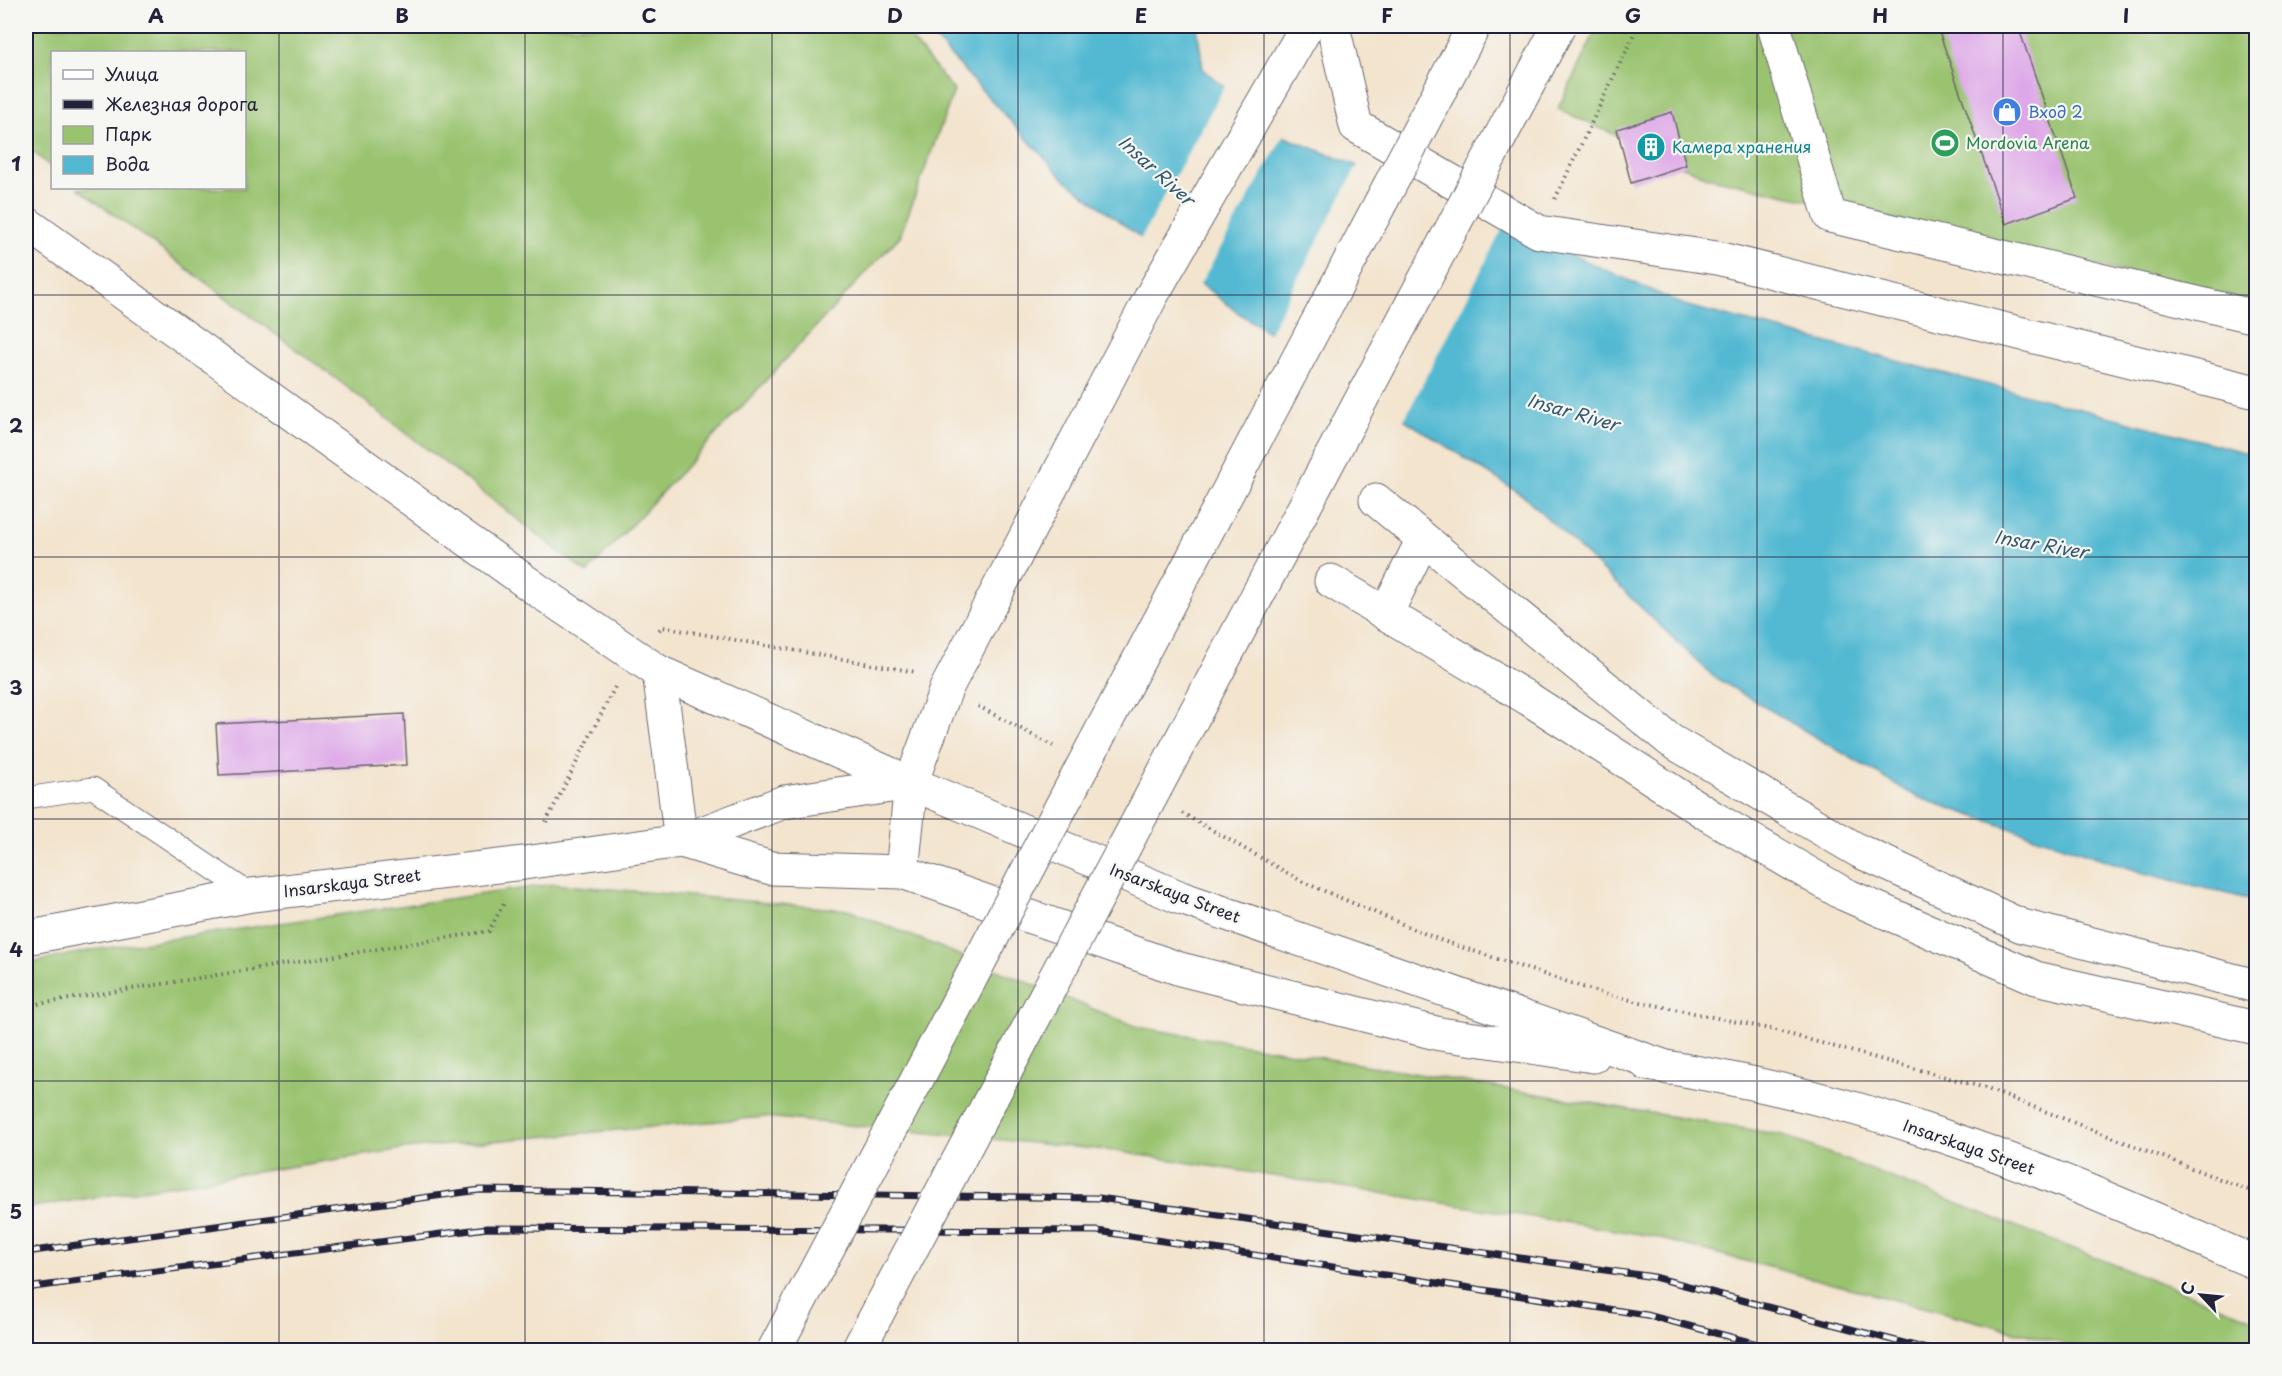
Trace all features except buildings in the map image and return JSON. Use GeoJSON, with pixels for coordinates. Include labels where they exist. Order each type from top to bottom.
{"type":"FeatureCollection","features":[{"type":"Feature","properties":{"kind":"street"},"geometry":{"type":"LineString","coordinates":[[774,1350],[1474,26]]}},
{"type":"Feature","properties":{"kind":"street"},"geometry":{"type":"LineString","coordinates":[[858,1350],[1559,26]]}},
{"type":"Feature","properties":{"kind":"street"},"geometry":{"type":"LineString","coordinates":[[1774,26],[1830,216],[2256,317]]}},
{"type":"Feature","properties":{"kind":"street"},"geometry":{"type":"LineString","coordinates":[[902,872],[911,783],[946,689],[1152,296],[1270,88],[1322,32],[1356,126],[1539,232],[1717,258],[2256,392]]}},
{"type":"Feature","properties":{"kind":"street"},"geometry":{"type":"LineString","coordinates":[[26,224],[536,589],[659,672],[911,783]]}},
{"type":"Feature","properties":{"kind":"street"},"geometry":{"type":"LineString","coordinates":[[1376,500],[1671,741],[1859,851],[2022,926],[2256,986]]}},
{"type":"Feature","properties":{"kind":"street"},"geometry":{"type":"LineString","coordinates":[[1386,614],[1423,539]]}},
{"type":"Feature","properties":{"kind":"street"},"geometry":{"type":"LineString","coordinates":[[1331,581],[1529,699],[1712,818],[1844,894],[2037,978],[2256,1028]]}},
{"type":"Feature","properties":{"kind":"street"},"geometry":{"type":"LineString","coordinates":[[659,672],[681,841]]}},
{"type":"Feature","properties":{"kind":"street","name":"Insarskaya Street"},"geometry":{"type":"LineString","coordinates":[[26,938],[252,895],[524,864],[681,841],[784,802],[911,783],[1181,898],[1669,1068]]}},
{"type":"Feature","properties":{"kind":"street","name":"Insarskaya Street"},"geometry":{"type":"LineString","coordinates":[[681,841],[771,868],[902,872],[1180,969],[1440,1034],[1669,1068],[1822,1102],[1939,1134],[2074,1184],[2256,1263]]}},
{"type":"Feature","properties":{"kind":"lane"},"geometry":{"type":"LineString","coordinates":[[26,798],[93,788],[252,895]]}},
{"type":"Feature","properties":{"kind":"path"},"geometry":{"type":"LineString","coordinates":[[1539,232],[1638,26]]}},
{"type":"Feature","properties":{"kind":"path"},"geometry":{"type":"LineString","coordinates":[[1203,824],[1304,882],[1440,940],[1607,995],[1770,1029],[1982,1087],[2256,1194]]}},
{"type":"Feature","properties":{"kind":"green space"},"geometry":{"type":"Polygon","coordinates":[[[26,26],[901,26],[954,91],[900,236],[587,573],[343,384],[79,189],[246,189],[246,51],[51,51],[51,167],[26,146],[26,26]]]}},
{"type":"Feature","properties":{"kind":"green space","name":"Mordovia Arena"},"geometry":{"type":"Polygon","coordinates":[[[1598,26],[2256,26],[2256,302],[1707,177],[1558,109],[1598,26]]]}},
{"type":"Feature","properties":{"kind":"green space"},"geometry":{"type":"Polygon","coordinates":[[[554,884],[848,910],[1138,1027],[1782,1135],[2256,1320],[2256,1350],[2087,1350],[1646,1235],[1115,1151],[765,1117],[403,1149],[26,1208],[26,964],[92,950],[554,884]]]}},
{"type":"Feature","properties":{"kind":"water","name":"Insar River"},"geometry":{"type":"Polygon","coordinates":[[[923,26],[1197,26],[1203,69],[1285,137],[1503,224],[1684,305],[2256,455],[2256,901],[2144,873],[1917,797],[1714,677],[1524,496],[1240,314],[1063,178],[923,26]]]}},
{"type":"Feature","properties":{"kind":"pier"},"geometry":{"type":"Polygon","coordinates":[[[1226,84],[1285,133],[1199,286],[1140,240],[1226,84]]]}},
{"type":"Feature","properties":{"kind":"pier"},"geometry":{"type":"Polygon","coordinates":[[[1359,163],[1506,222],[1403,422],[1268,335],[1359,163]]]}},
{"type":"Feature","properties":{"kind":"railway"},"geometry":{"type":"LineString","coordinates":[[26,1252],[480,1190],[1099,1198],[1654,1277],[1930,1350]]}},
{"type":"Feature","properties":{"kind":"railway"},"geometry":{"type":"LineString","coordinates":[[26,1288],[487,1228],[1097,1231],[1647,1315],[1780,1350]]}},
{"type":"Feature","properties":{"kind":"place","name":"Вход 2"},"geometry":{"type":"Point","coordinates":[2007,112]}},
{"type":"Feature","properties":{"kind":"place","name":"Mordovia Arena"},"geometry":{"type":"Point","coordinates":[1945,143]}},
{"type":"Feature","properties":{"kind":"place","name":"Камера хранения"},"geometry":{"type":"Point","coordinates":[1651,147]}}]}
